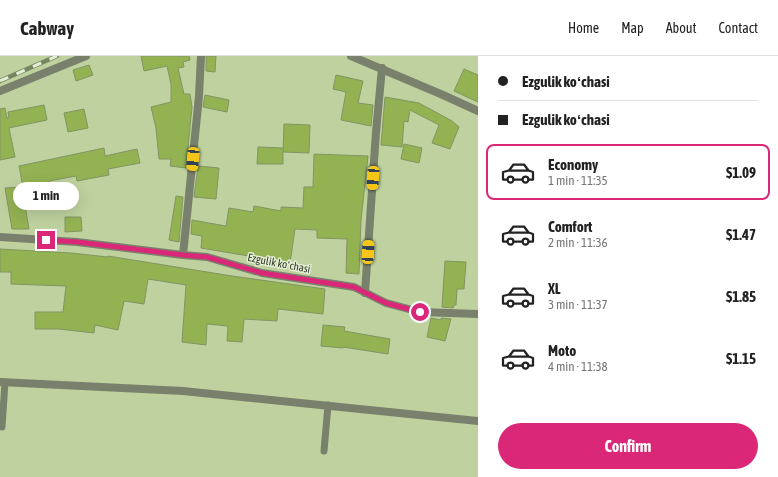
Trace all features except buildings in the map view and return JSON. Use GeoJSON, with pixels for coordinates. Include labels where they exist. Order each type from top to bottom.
{"type":"FeatureCollection","features":[{"type":"Feature","properties":{"kind":"street"},"geometry":{"type":"LineString","coordinates":[[0,92],[86,56]]}},
{"type":"Feature","properties":{"kind":"street"},"geometry":{"type":"LineString","coordinates":[[183,255],[199,96],[201,56]]}},
{"type":"Feature","properties":{"kind":"street"},"geometry":{"type":"LineString","coordinates":[[351,56],[382,68],[478,111]]}},
{"type":"Feature","properties":{"kind":"street"},"geometry":{"type":"LineString","coordinates":[[365,293],[382,68]]}},
{"type":"Feature","properties":{"kind":"street","name":"Ezgulik koʻchasi"},"geometry":{"type":"LineString","coordinates":[[0,237],[77,242],[207,257],[262,273],[354,287],[386,303],[420,312],[478,314]]}},
{"type":"Feature","properties":{"kind":"street"},"geometry":{"type":"LineString","coordinates":[[2,382],[183,391],[478,421]]}},
{"type":"Feature","properties":{"kind":"lane"},"geometry":{"type":"LineString","coordinates":[[2,382],[2,427]]}},
{"type":"Feature","properties":{"kind":"lane"},"geometry":{"type":"LineString","coordinates":[[324,451],[328,405]]}},
{"type":"Feature","properties":{"kind":"railway"},"geometry":{"type":"LineString","coordinates":[[0,81],[57,56]]}},
{"type":"Feature","properties":{"kind":"route"},"geometry":{"type":"LineString","coordinates":[[46,240],[77,242],[207,257],[262,273],[354,287],[386,303],[420,312]]}}]}
